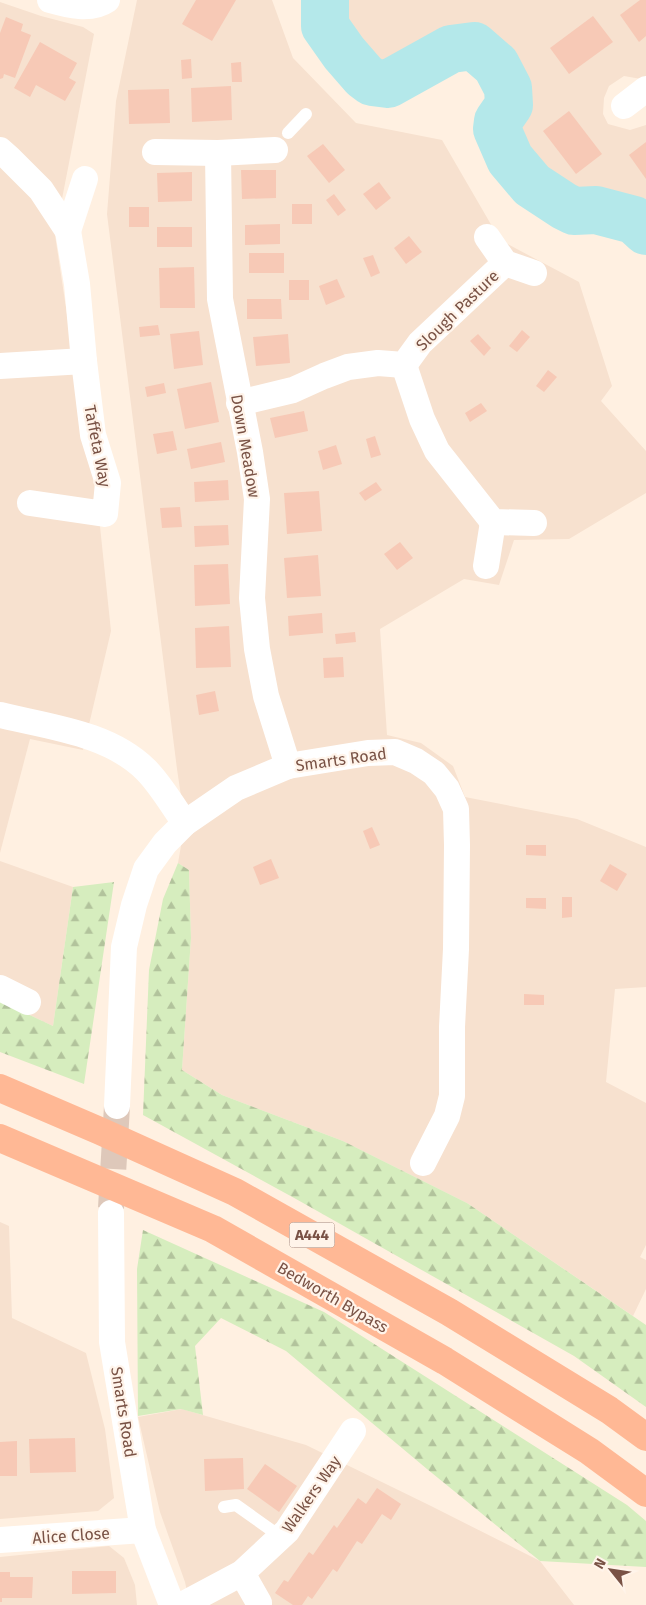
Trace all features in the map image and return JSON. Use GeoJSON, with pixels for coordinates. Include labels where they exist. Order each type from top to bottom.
{"type":"FeatureCollection","features":[{"type":"Feature","properties":{"kind":"highway","name":"A444"},"geometry":{"type":"LineString","coordinates":[[0,1088],[235,1192],[449,1312],[609,1410],[646,1437]]}},
{"type":"Feature","properties":{"kind":"highway","name":"Bedworth Bypass"},"geometry":{"type":"LineString","coordinates":[[0,1138],[213,1229],[445,1361],[589,1451],[646,1494]]}},
{"type":"Feature","properties":{"kind":"street"},"geometry":{"type":"LineString","coordinates":[[50,0],[81,6],[93,6],[107,0]]}},
{"type":"Feature","properties":{"kind":"street"},"geometry":{"type":"LineString","coordinates":[[624,106],[646,90]]}},
{"type":"Feature","properties":{"kind":"street"},"geometry":{"type":"LineString","coordinates":[[155,152],[218,153],[282,142]]}},
{"type":"Feature","properties":{"kind":"street","name":"Taffeta Way"},"geometry":{"type":"LineString","coordinates":[[0,150],[41,190],[68,230],[77,284],[93,435],[108,483],[106,514],[30,503]]}},
{"type":"Feature","properties":{"kind":"street","name":"Down Meadow"},"geometry":{"type":"LineString","coordinates":[[218,153],[220,299],[250,452],[257,499],[252,598],[257,649],[266,696],[288,766]]}},
{"type":"Feature","properties":{"kind":"street","name":"Taffeta Way"},"geometry":{"type":"LineString","coordinates":[[68,230],[85,179]]}},
{"type":"Feature","properties":{"kind":"street","name":"Slough Pasture"},"geometry":{"type":"LineString","coordinates":[[487,237],[505,263],[534,273]]}},
{"type":"Feature","properties":{"kind":"street","name":"Slough Pasture"},"geometry":{"type":"LineString","coordinates":[[239,403],[293,390],[348,367],[378,363],[404,365],[420,343],[505,263]]}},
{"type":"Feature","properties":{"kind":"street"},"geometry":{"type":"LineString","coordinates":[[0,366],[84,361]]}},
{"type":"Feature","properties":{"kind":"street"},"geometry":{"type":"LineString","coordinates":[[404,365],[422,419],[437,451],[493,522],[486,566]]}},
{"type":"Feature","properties":{"kind":"street"},"geometry":{"type":"LineString","coordinates":[[493,522],[534,523]]}},
{"type":"Feature","properties":{"kind":"street"},"geometry":{"type":"LineString","coordinates":[[0,715],[86,736],[108,744],[127,754],[146,771],[185,823]]}},
{"type":"Feature","properties":{"kind":"street","name":"Smarts Road"},"geometry":{"type":"LineString","coordinates":[[117,1106],[124,947],[134,906],[146,869],[164,843],[185,823],[236,788],[288,766],[368,752],[395,752],[416,760],[434,773],[447,788],[456,809],[456,949],[452,1027],[452,1096],[447,1116],[423,1163]]}},
{"type":"Feature","properties":{"kind":"street"},"geometry":{"type":"LineString","coordinates":[[0,988],[28,1002]]}},
{"type":"Feature","properties":{"kind":"street","name":"Smarts Road"},"geometry":{"type":"LineString","coordinates":[[111,1213],[112,1342],[143,1530],[172,1605]]}},
{"type":"Feature","properties":{"kind":"street","name":"Walkers Way"},"geometry":{"type":"LineString","coordinates":[[182,1605],[242,1574],[287,1531],[353,1431]]}},
{"type":"Feature","properties":{"kind":"street","name":"Alice Close"},"geometry":{"type":"LineString","coordinates":[[0,1540],[143,1530]]}},
{"type":"Feature","properties":{"kind":"street"},"geometry":{"type":"LineString","coordinates":[[242,1574],[259,1603]]}},
{"type":"Feature","properties":{"kind":"lane"},"geometry":{"type":"LineString","coordinates":[[282,142],[306,114]]}},
{"type":"Feature","properties":{"kind":"lane"},"geometry":{"type":"LineString","coordinates":[[224,1507],[236,1506],[281,1537]]}},
{"type":"Feature","properties":{"kind":"shaded area"},"geometry":{"type":"Polygon","coordinates":[[[137,0],[272,0],[293,58],[356,123],[442,140],[500,240],[579,282],[612,386],[601,401],[646,451],[646,493],[569,539],[514,540],[499,585],[464,579],[380,629],[387,735],[421,743],[453,766],[465,797],[577,819],[646,847],[646,987],[615,989],[606,1082],[646,1103],[646,1245],[640,1257],[646,1260],[646,1289],[633,1316],[467,1203],[343,1141],[222,1095],[182,1070],[191,938],[189,870],[178,863],[185,823],[107,214],[116,101],[137,0]]]}},
{"type":"Feature","properties":{"kind":"shaded area"},"geometry":{"type":"Polygon","coordinates":[[[342,0],[646,0],[646,77],[641,79],[624,76],[609,86],[604,98],[603,114],[608,124],[630,130],[646,125],[646,201],[626,210],[551,191],[517,133],[524,82],[461,27],[427,43],[392,70],[342,30],[342,0]]]}},
{"type":"Feature","properties":{"kind":"shaded area"},"geometry":{"type":"Polygon","coordinates":[[[0,2],[41,16],[83,27],[94,34],[55,235],[84,427],[97,498],[111,631],[83,750],[30,739],[0,853],[0,2]]]}},
{"type":"Feature","properties":{"kind":"shaded area"},"geometry":{"type":"Polygon","coordinates":[[[0,861],[73,887],[53,1026],[0,1001],[0,861]]]}},
{"type":"Feature","properties":{"kind":"shaded area"},"geometry":{"type":"Polygon","coordinates":[[[0,1222],[9,1226],[12,1318],[86,1353],[105,1429],[114,1498],[98,1511],[0,1519],[0,1222]]]}},
{"type":"Feature","properties":{"kind":"shaded area"},"geometry":{"type":"Polygon","coordinates":[[[182,1409],[306,1445],[431,1506],[540,1561],[574,1605],[190,1605],[185,1582],[160,1512],[138,1417],[182,1409]]]}},
{"type":"Feature","properties":{"kind":"shaded area"},"geometry":{"type":"Polygon","coordinates":[[[109,1546],[124,1558],[135,1585],[137,1605],[0,1605],[0,1557],[109,1546]]]}},
{"type":"Feature","properties":{"kind":"green space"},"geometry":{"type":"Polygon","coordinates":[[[178,863],[189,870],[191,938],[182,1070],[222,1095],[343,1141],[467,1203],[646,1325],[646,1407],[574,1356],[143,1115],[149,970],[163,899],[178,863]]]}},
{"type":"Feature","properties":{"kind":"green space"},"geometry":{"type":"Polygon","coordinates":[[[114,882],[84,1084],[0,1052],[0,1001],[53,1026],[73,887],[114,882]]]}},
{"type":"Feature","properties":{"kind":"green space"},"geometry":{"type":"Polygon","coordinates":[[[143,1230],[324,1312],[627,1505],[646,1521],[646,1567],[540,1561],[286,1351],[221,1318],[195,1346],[203,1415],[181,1409],[138,1416],[137,1269],[143,1230]]]}},
{"type":"Feature","properties":{"kind":"building"},"geometry":{"type":"Polygon","coordinates":[[[196,0],[236,0],[212,41],[182,24],[196,0]]]}},
{"type":"Feature","properties":{"kind":"building"},"geometry":{"type":"Polygon","coordinates":[[[640,0],[646,0],[646,36],[639,42],[620,15],[640,0]]]}},
{"type":"Feature","properties":{"kind":"building"},"geometry":{"type":"Polygon","coordinates":[[[593,16],[613,42],[569,74],[550,48],[593,16]]]}},
{"type":"Feature","properties":{"kind":"building"},"geometry":{"type":"Polygon","coordinates":[[[6,17],[23,24],[21,31],[31,35],[15,78],[4,74],[3,78],[0,79],[0,33],[6,17]]]}},
{"type":"Feature","properties":{"kind":"building"},"geometry":{"type":"Polygon","coordinates":[[[40,42],[77,63],[69,78],[76,82],[65,101],[36,85],[30,97],[14,88],[40,42]]]}},
{"type":"Feature","properties":{"kind":"building"},"geometry":{"type":"Polygon","coordinates":[[[191,59],[192,78],[182,79],[181,60],[191,59]]]}},
{"type":"Feature","properties":{"kind":"building"},"geometry":{"type":"Polygon","coordinates":[[[241,62],[242,82],[232,82],[231,63],[241,62]]]}},
{"type":"Feature","properties":{"kind":"building"},"geometry":{"type":"Polygon","coordinates":[[[231,86],[232,120],[192,122],[191,88],[231,86]]]}},
{"type":"Feature","properties":{"kind":"building"},"geometry":{"type":"Polygon","coordinates":[[[169,89],[170,123],[129,124],[128,90],[169,89]]]}},
{"type":"Feature","properties":{"kind":"building"},"geometry":{"type":"Polygon","coordinates":[[[569,111],[602,154],[576,174],[543,131],[569,111]]]}},
{"type":"Feature","properties":{"kind":"building"},"geometry":{"type":"Polygon","coordinates":[[[646,142],[646,179],[629,155],[646,142]]]}},
{"type":"Feature","properties":{"kind":"building"},"geometry":{"type":"Polygon","coordinates":[[[323,144],[345,170],[329,183],[307,156],[323,144]]]}},
{"type":"Feature","properties":{"kind":"building"},"geometry":{"type":"Polygon","coordinates":[[[241,170],[276,170],[276,198],[242,199],[241,170]]]}},
{"type":"Feature","properties":{"kind":"building"},"geometry":{"type":"Polygon","coordinates":[[[192,172],[192,201],[158,202],[157,173],[192,172]]]}},
{"type":"Feature","properties":{"kind":"building"},"geometry":{"type":"Polygon","coordinates":[[[379,182],[391,198],[376,210],[363,194],[379,182]]]}},
{"type":"Feature","properties":{"kind":"building"},"geometry":{"type":"Polygon","coordinates":[[[334,194],[346,210],[338,216],[326,200],[334,194]]]}},
{"type":"Feature","properties":{"kind":"building"},"geometry":{"type":"Polygon","coordinates":[[[292,204],[312,204],[312,224],[292,224],[292,204]]]}},
{"type":"Feature","properties":{"kind":"building"},"geometry":{"type":"Polygon","coordinates":[[[129,207],[149,207],[149,227],[129,227],[129,207]]]}},
{"type":"Feature","properties":{"kind":"building"},"geometry":{"type":"Polygon","coordinates":[[[280,224],[280,244],[245,245],[245,225],[280,224]]]}},
{"type":"Feature","properties":{"kind":"building"},"geometry":{"type":"Polygon","coordinates":[[[157,227],[192,227],[192,247],[157,247],[157,227]]]}},
{"type":"Feature","properties":{"kind":"building"},"geometry":{"type":"Polygon","coordinates":[[[409,236],[422,252],[406,264],[394,248],[409,236]]]}},
{"type":"Feature","properties":{"kind":"building"},"geometry":{"type":"Polygon","coordinates":[[[249,253],[284,253],[284,273],[249,273],[249,253]]]}},
{"type":"Feature","properties":{"kind":"building"},"geometry":{"type":"Polygon","coordinates":[[[373,255],[380,273],[371,277],[363,258],[373,255]]]}},
{"type":"Feature","properties":{"kind":"building"},"geometry":{"type":"Polygon","coordinates":[[[194,267],[195,308],[160,308],[159,268],[194,267]]]}},
{"type":"Feature","properties":{"kind":"building"},"geometry":{"type":"Polygon","coordinates":[[[337,279],[345,297],[326,305],[319,286],[337,279]]]}},
{"type":"Feature","properties":{"kind":"building"},"geometry":{"type":"Polygon","coordinates":[[[289,280],[309,280],[309,300],[289,300],[289,280]]]}},
{"type":"Feature","properties":{"kind":"building"},"geometry":{"type":"Polygon","coordinates":[[[247,299],[281,299],[282,319],[247,319],[247,299]]]}},
{"type":"Feature","properties":{"kind":"building"},"geometry":{"type":"Polygon","coordinates":[[[158,325],[160,335],[140,337],[139,327],[158,325]]]}},
{"type":"Feature","properties":{"kind":"building"},"geometry":{"type":"Polygon","coordinates":[[[522,330],[530,337],[517,352],[509,346],[522,330]]]}},
{"type":"Feature","properties":{"kind":"building"},"geometry":{"type":"Polygon","coordinates":[[[199,331],[203,365],[174,369],[170,334],[199,331]]]}},
{"type":"Feature","properties":{"kind":"building"},"geometry":{"type":"Polygon","coordinates":[[[288,334],[290,363],[256,366],[253,337],[288,334]]]}},
{"type":"Feature","properties":{"kind":"building"},"geometry":{"type":"Polygon","coordinates":[[[478,334],[491,348],[484,356],[470,341],[478,334]]]}},
{"type":"Feature","properties":{"kind":"building"},"geometry":{"type":"Polygon","coordinates":[[[548,370],[557,377],[544,392],[536,386],[548,370]]]}},
{"type":"Feature","properties":{"kind":"building"},"geometry":{"type":"Polygon","coordinates":[[[211,382],[219,422],[185,429],[177,389],[211,382]]]}},
{"type":"Feature","properties":{"kind":"building"},"geometry":{"type":"Polygon","coordinates":[[[164,383],[166,393],[147,397],[145,387],[164,383]]]}},
{"type":"Feature","properties":{"kind":"building"},"geometry":{"type":"Polygon","coordinates":[[[481,403],[487,411],[470,422],[465,413],[481,403]]]}},
{"type":"Feature","properties":{"kind":"building"},"geometry":{"type":"Polygon","coordinates":[[[304,411],[308,431],[275,438],[270,418],[304,411]]]}},
{"type":"Feature","properties":{"kind":"building"},"geometry":{"type":"Polygon","coordinates":[[[173,431],[177,450],[157,454],[153,434],[173,431]]]}},
{"type":"Feature","properties":{"kind":"building"},"geometry":{"type":"Polygon","coordinates":[[[375,436],[381,455],[371,458],[366,439],[375,436]]]}},
{"type":"Feature","properties":{"kind":"building"},"geometry":{"type":"Polygon","coordinates":[[[221,442],[225,462],[191,469],[187,449],[221,442]]]}},
{"type":"Feature","properties":{"kind":"building"},"geometry":{"type":"Polygon","coordinates":[[[336,445],[342,464],[323,470],[318,451],[336,445]]]}},
{"type":"Feature","properties":{"kind":"building"},"geometry":{"type":"Polygon","coordinates":[[[228,480],[229,500],[195,502],[194,482],[228,480]]]}},
{"type":"Feature","properties":{"kind":"building"},"geometry":{"type":"Polygon","coordinates":[[[376,482],[382,490],[365,501],[359,493],[376,482]]]}},
{"type":"Feature","properties":{"kind":"building"},"geometry":{"type":"Polygon","coordinates":[[[319,491],[322,531],[287,534],[284,493],[319,491]]]}},
{"type":"Feature","properties":{"kind":"building"},"geometry":{"type":"Polygon","coordinates":[[[180,507],[182,527],[162,528],[160,508],[180,507]]]}},
{"type":"Feature","properties":{"kind":"building"},"geometry":{"type":"Polygon","coordinates":[[[228,525],[229,545],[195,547],[194,526],[228,525]]]}},
{"type":"Feature","properties":{"kind":"building"},"geometry":{"type":"Polygon","coordinates":[[[400,542],[413,558],[397,570],[384,554],[400,542]]]}},
{"type":"Feature","properties":{"kind":"building"},"geometry":{"type":"Polygon","coordinates":[[[318,555],[321,596],[287,598],[284,558],[318,555]]]}},
{"type":"Feature","properties":{"kind":"building"},"geometry":{"type":"Polygon","coordinates":[[[228,564],[230,604],[195,606],[194,565],[228,564]]]}},
{"type":"Feature","properties":{"kind":"building"},"geometry":{"type":"Polygon","coordinates":[[[322,613],[323,633],[289,636],[288,616],[322,613]]]}},
{"type":"Feature","properties":{"kind":"building"},"geometry":{"type":"Polygon","coordinates":[[[229,626],[231,667],[196,668],[195,628],[229,626]]]}},
{"type":"Feature","properties":{"kind":"building"},"geometry":{"type":"Polygon","coordinates":[[[355,632],[356,642],[336,644],[335,634],[355,632]]]}},
{"type":"Feature","properties":{"kind":"building"},"geometry":{"type":"Polygon","coordinates":[[[343,657],[344,677],[324,678],[323,658],[343,657]]]}},
{"type":"Feature","properties":{"kind":"building"},"geometry":{"type":"Polygon","coordinates":[[[215,691],[219,711],[199,715],[196,695],[215,691]]]}},
{"type":"Feature","properties":{"kind":"building"},"geometry":{"type":"Polygon","coordinates":[[[372,827],[380,845],[370,849],[363,831],[372,827]]]}},
{"type":"Feature","properties":{"kind":"building"},"geometry":{"type":"Polygon","coordinates":[[[526,845],[546,845],[546,856],[526,855],[526,845]]]}},
{"type":"Feature","properties":{"kind":"building"},"geometry":{"type":"Polygon","coordinates":[[[271,859],[279,878],[260,885],[253,867],[271,859]]]}},
{"type":"Feature","properties":{"kind":"building"},"geometry":{"type":"Polygon","coordinates":[[[610,864],[627,874],[617,891],[600,881],[610,864]]]}},
{"type":"Feature","properties":{"kind":"building"},"geometry":{"type":"Polygon","coordinates":[[[562,897],[572,897],[572,917],[562,918],[562,897]]]}},
{"type":"Feature","properties":{"kind":"building"},"geometry":{"type":"Polygon","coordinates":[[[526,898],[546,898],[546,909],[526,908],[526,898]]]}},
{"type":"Feature","properties":{"kind":"building"},"geometry":{"type":"Polygon","coordinates":[[[524,994],[544,995],[544,1005],[524,1005],[524,994]]]}},
{"type":"Feature","properties":{"kind":"building"},"geometry":{"type":"Polygon","coordinates":[[[75,1438],[76,1472],[30,1473],[29,1439],[75,1438]]]}},
{"type":"Feature","properties":{"kind":"building"},"geometry":{"type":"Polygon","coordinates":[[[17,1441],[17,1476],[0,1476],[0,1442],[17,1441]]]}},
{"type":"Feature","properties":{"kind":"building"},"geometry":{"type":"Polygon","coordinates":[[[243,1458],[244,1489],[205,1491],[204,1459],[243,1458]]]}},
{"type":"Feature","properties":{"kind":"building"},"geometry":{"type":"Polygon","coordinates":[[[265,1464],[297,1486],[279,1512],[247,1489],[265,1464]]]}},
{"type":"Feature","properties":{"kind":"building"},"geometry":{"type":"Polygon","coordinates":[[[377,1488],[401,1504],[391,1520],[382,1514],[362,1544],[357,1541],[337,1572],[333,1569],[312,1599],[308,1596],[302,1605],[293,1605],[275,1593],[284,1580],[288,1582],[309,1552],[313,1555],[334,1525],[337,1528],[358,1498],[366,1504],[377,1488]]]}},
{"type":"Feature","properties":{"kind":"building"},"geometry":{"type":"Polygon","coordinates":[[[72,1571],[116,1571],[116,1593],[72,1594],[72,1571]]]}},
{"type":"Feature","properties":{"kind":"building"},"geometry":{"type":"Polygon","coordinates":[[[0,1572],[10,1572],[10,1577],[33,1577],[32,1598],[2,1598],[2,1602],[0,1602],[0,1572]]]}},
{"type":"Feature","properties":{"kind":"waterway"},"geometry":{"type":"LineString","coordinates":[[325,0],[325,26],[344,53],[364,76],[372,82],[388,84],[451,49],[474,46],[496,65],[508,88],[509,105],[498,121],[497,129],[510,159],[532,185],[574,211],[596,210],[634,220],[646,231]]}},
{"type":"Feature","properties":{"kind":"tunnel"},"geometry":{"type":"LineString","coordinates":[[111,1208],[117,1106]]}}]}
